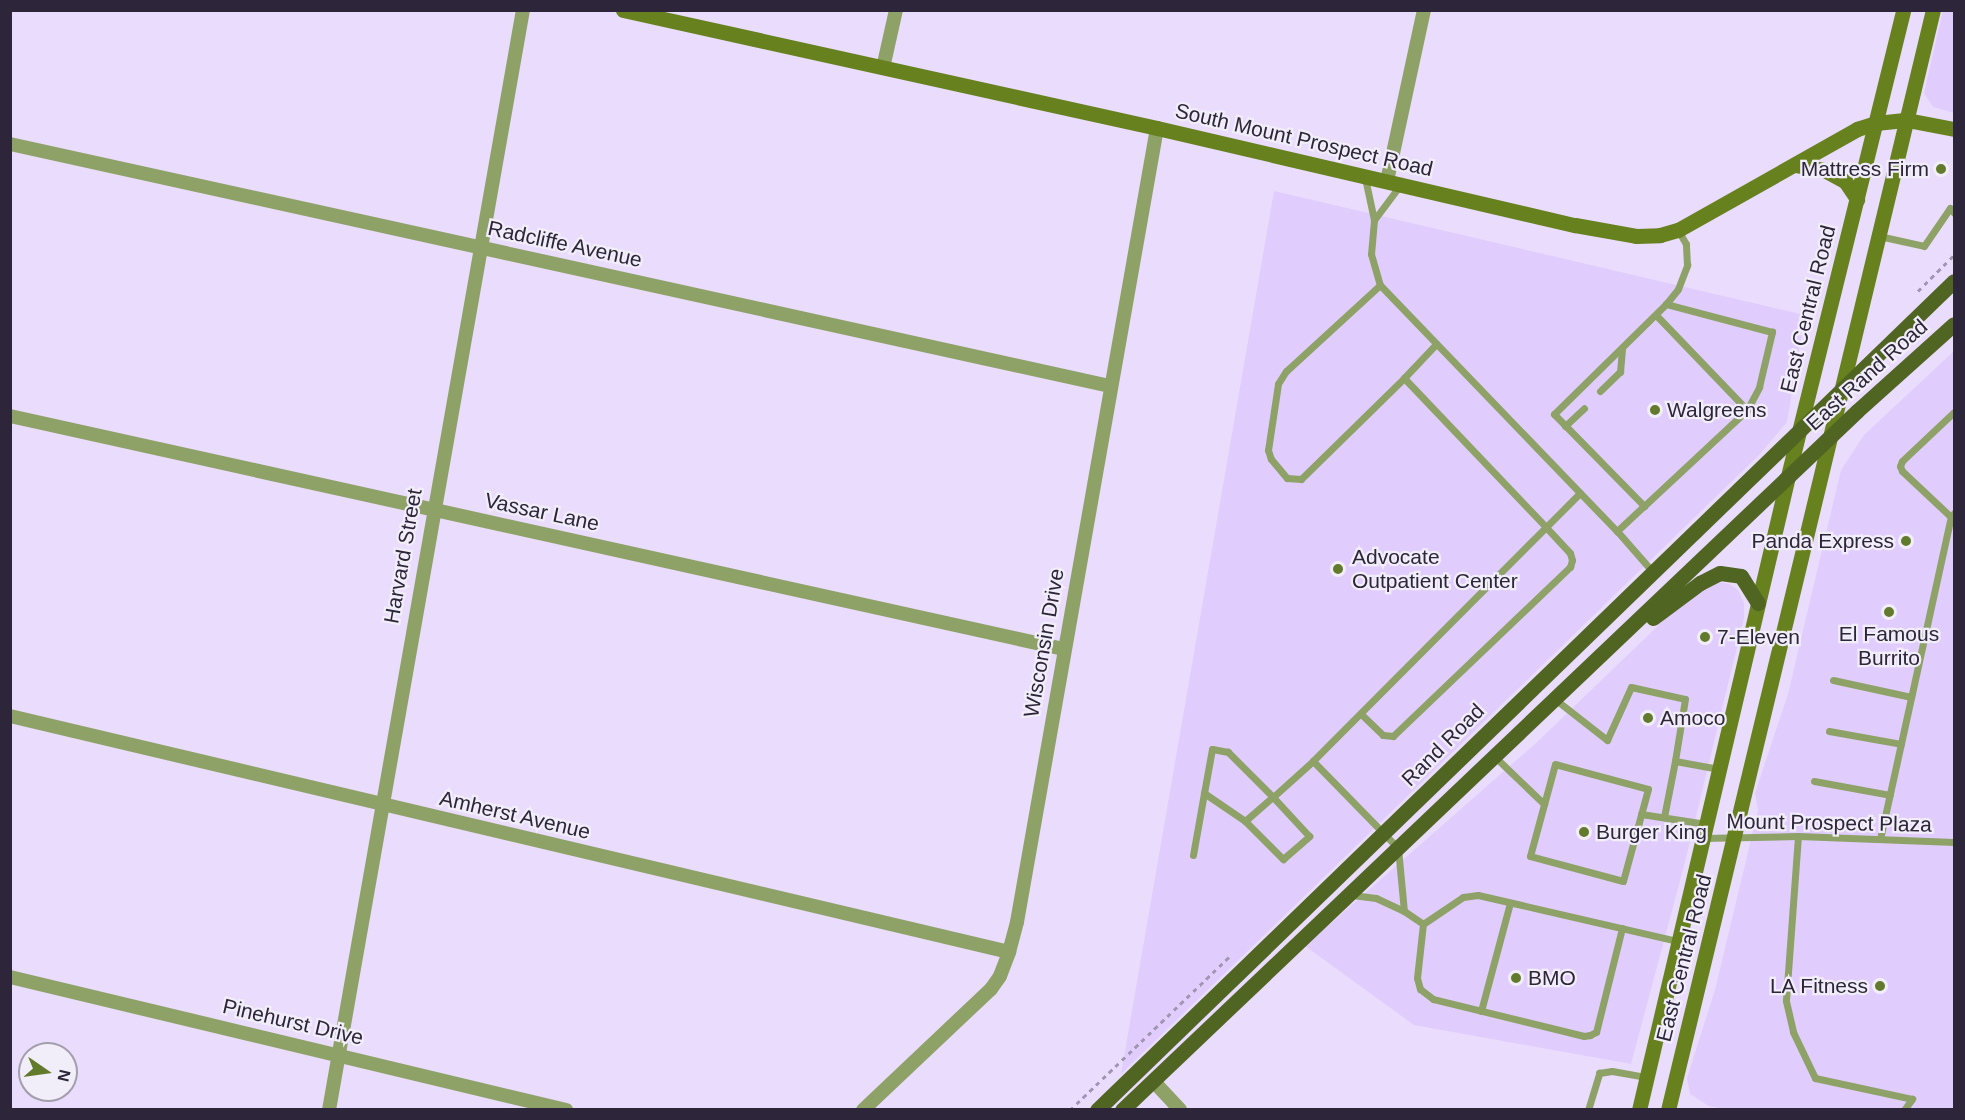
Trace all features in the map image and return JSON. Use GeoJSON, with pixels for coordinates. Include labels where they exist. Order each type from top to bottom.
{"type":"FeatureCollection","features":[{"type":"Feature","properties":{"kind":"main road","name":"South Mount Prospect Road"},"geometry":{"type":"LineString","coordinates":[[623,10],[1157,128],[1575,225],[1636,236],[1660,235],[1678,230],[1857,129],[1876,123],[1907,120],[1954,129]]}},
{"type":"Feature","properties":{"kind":"main road","name":"East Central Road"},"geometry":{"type":"LineString","coordinates":[[1639,1110],[1799,430],[1903,10]]}},
{"type":"Feature","properties":{"kind":"main road","name":"East Central Road"},"geometry":{"type":"LineString","coordinates":[[1668,1110],[1933,10]]}},
{"type":"Feature","properties":{"kind":"main road"},"geometry":{"type":"LineString","coordinates":[[1796,165],[1824,170],[1845,182],[1857,199]]}},
{"type":"Feature","properties":{"kind":"main road","name":"East Rand Road"},"geometry":{"type":"LineString","coordinates":[[1820,410],[1954,281]]}},
{"type":"Feature","properties":{"kind":"main road","name":"East Rand Road"},"geometry":{"type":"LineString","coordinates":[[1808,457],[1954,324]]}},
{"type":"Feature","properties":{"kind":"main road","name":"Rand Road"},"geometry":{"type":"LineString","coordinates":[[1097,1110],[1820,410]]}},
{"type":"Feature","properties":{"kind":"main road","name":"Rand Road"},"geometry":{"type":"LineString","coordinates":[[1122,1110],[1348,894],[1556,700],[1808,457]]}},
{"type":"Feature","properties":{"kind":"main road"},"geometry":{"type":"LineString","coordinates":[[1602,655],[1716,573],[1741,576],[1758,603]]}},
{"type":"Feature","properties":{"kind":"street","name":"Harvard Street"},"geometry":{"type":"LineString","coordinates":[[329,1110],[433,509],[523,10]]}},
{"type":"Feature","properties":{"kind":"street"},"geometry":{"type":"LineString","coordinates":[[883,68],[896,10]]}},
{"type":"Feature","properties":{"kind":"street"},"geometry":{"type":"LineString","coordinates":[[1394,182],[1424,10]]}},
{"type":"Feature","properties":{"kind":"street","name":"Wisconsin Drive"},"geometry":{"type":"LineString","coordinates":[[863,1110],[991,989],[1000,976],[1010,952],[1157,128]]}},
{"type":"Feature","properties":{"kind":"street","name":"Radcliffe Avenue"},"geometry":{"type":"LineString","coordinates":[[10,144],[1110,386]]}},
{"type":"Feature","properties":{"kind":"street","name":"Vassar Lane"},"geometry":{"type":"LineString","coordinates":[[10,416],[1064,649]]}},
{"type":"Feature","properties":{"kind":"street","name":"Amherst Avenue"},"geometry":{"type":"LineString","coordinates":[[10,716],[1010,952]]}},
{"type":"Feature","properties":{"kind":"street","name":"Pinehurst Drive"},"geometry":{"type":"LineString","coordinates":[[10,977],[566,1110]]}},
{"type":"Feature","properties":{"kind":"street"},"geometry":{"type":"LineString","coordinates":[[1157,1085],[1180,1110]]}},
{"type":"Feature","properties":{"kind":"lane"},"geometry":{"type":"LineString","coordinates":[[1364,175],[1374,220],[1371,254],[1380,285],[1617,531],[1652,571]]}},
{"type":"Feature","properties":{"kind":"lane"},"geometry":{"type":"LineString","coordinates":[[1374,220],[1394,182]]}},
{"type":"Feature","properties":{"kind":"lane"},"geometry":{"type":"LineString","coordinates":[[1879,236],[1924,246],[1950,208],[1954,213]]}},
{"type":"Feature","properties":{"kind":"lane"},"geometry":{"type":"LineString","coordinates":[[1644,506],[1554,414],[1622,350],[1678,289],[1687,265],[1686,244],[1678,230]]}},
{"type":"Feature","properties":{"kind":"lane"},"geometry":{"type":"LineString","coordinates":[[1380,285],[1286,371],[1278,384],[1268,450],[1271,459],[1287,478],[1301,479],[1436,344]]}},
{"type":"Feature","properties":{"kind":"lane"},"geometry":{"type":"LineString","coordinates":[[1617,531],[1747,410],[1759,387],[1772,332],[1666,304]]}},
{"type":"Feature","properties":{"kind":"lane"},"geometry":{"type":"LineString","coordinates":[[1656,315],[1747,410]]}},
{"type":"Feature","properties":{"kind":"lane"},"geometry":{"type":"LineString","coordinates":[[1600,391],[1620,372],[1622,350]]}},
{"type":"Feature","properties":{"kind":"lane"},"geometry":{"type":"LineString","coordinates":[[1361,714],[1383,735],[1393,736],[1570,567],[1572,560],[1570,553],[1546,527],[1404,378]]}},
{"type":"Feature","properties":{"kind":"lane"},"geometry":{"type":"LineString","coordinates":[[1565,426],[1584,408]]}},
{"type":"Feature","properties":{"kind":"lane"},"geometry":{"type":"LineString","coordinates":[[1880,838],[1953,515],[1902,471],[1900,466],[1902,461],[1954,412]]}},
{"type":"Feature","properties":{"kind":"lane"},"geometry":{"type":"LineString","coordinates":[[1245,821],[1313,761],[1581,494]]}},
{"type":"Feature","properties":{"kind":"lane"},"geometry":{"type":"LineString","coordinates":[[1833,680],[1911,697]]}},
{"type":"Feature","properties":{"kind":"lane"},"geometry":{"type":"LineString","coordinates":[[1556,700],[1607,740],[1630,687],[1685,699],[1664,817]]}},
{"type":"Feature","properties":{"kind":"lane"},"geometry":{"type":"LineString","coordinates":[[1829,731],[1901,744]]}},
{"type":"Feature","properties":{"kind":"lane"},"geometry":{"type":"LineString","coordinates":[[1193,855],[1204,793],[1212,749],[1228,752],[1309,836],[1283,860],[1245,821],[1204,793]]}},
{"type":"Feature","properties":{"kind":"lane"},"geometry":{"type":"LineString","coordinates":[[1495,758],[1544,804]]}},
{"type":"Feature","properties":{"kind":"lane"},"geometry":{"type":"LineString","coordinates":[[1313,761],[1366,813],[1365,817],[1384,832],[1398,848],[1404,911]]}},
{"type":"Feature","properties":{"kind":"lane"},"geometry":{"type":"LineString","coordinates":[[1675,761],[1719,769]]}},
{"type":"Feature","properties":{"kind":"lane"},"geometry":{"type":"LineString","coordinates":[[1555,764],[1648,789],[1641,814],[1623,881],[1530,856],[1555,764]]}},
{"type":"Feature","properties":{"kind":"lane"},"geometry":{"type":"LineString","coordinates":[[1814,781],[1890,795]]}},
{"type":"Feature","properties":{"kind":"lane","name":"Mount Prospect Plaza"},"geometry":{"type":"LineString","coordinates":[[1641,814],[1664,817],[1704,831],[1735,836],[1880,838],[1954,842]]}},
{"type":"Feature","properties":{"kind":"lane"},"geometry":{"type":"LineString","coordinates":[[1798,836],[1786,1001],[1793,1032],[1815,1078],[1912,1100]]}},
{"type":"Feature","properties":{"kind":"lane"},"geometry":{"type":"LineString","coordinates":[[1348,894],[1376,898],[1404,911],[1423,924]]}},
{"type":"Feature","properties":{"kind":"lane"},"geometry":{"type":"LineString","coordinates":[[1622,928],[1596,1032],[1590,1035],[1584,1036],[1432,999],[1420,989],[1417,978],[1423,924],[1463,897],[1478,895],[1510,903],[1622,928],[1678,941]]}},
{"type":"Feature","properties":{"kind":"lane"},"geometry":{"type":"LineString","coordinates":[[1481,1011],[1510,903]]}},
{"type":"Feature","properties":{"kind":"lane"},"geometry":{"type":"LineString","coordinates":[[1588,1110],[1599,1072],[1612,1071],[1646,1077]]}},
{"type":"Feature","properties":{"kind":"lane"},"geometry":{"type":"LineString","coordinates":[[1904,1110],[1912,1100]]}},
{"type":"Feature","properties":{"kind":"lane"},"geometry":{"type":"LineString","coordinates":[[1912,1100],[1914,1110]]}},
{"type":"Feature","properties":{"kind":"shaded area"},"geometry":{"type":"Polygon","coordinates":[[[1943,10],[1954,11],[1954,113],[1933,107],[1924,93],[1943,10]]]}},
{"type":"Feature","properties":{"kind":"shaded area"},"geometry":{"type":"Polygon","coordinates":[[[1274,191],[1805,315],[1787,422],[1760,454],[1121,1074],[1274,191]]]}},
{"type":"Feature","properties":{"kind":"shaded area"},"geometry":{"type":"Polygon","coordinates":[[[1954,351],[1954,1109],[1724,1109],[1709,1106],[1690,1094],[1687,1078],[1715,990],[1758,810],[1755,793],[1788,694],[1841,470],[1864,435],[1954,351]]]}},
{"type":"Feature","properties":{"kind":"shaded area"},"geometry":{"type":"Polygon","coordinates":[[[1718,582],[1729,584],[1738,590],[1744,603],[1744,618],[1685,862],[1631,1064],[1414,1025],[1305,946],[1536,743],[1689,596],[1718,582]]]}},
{"type":"Feature","properties":{"kind":"place","name":"Mattress Firm"},"geometry":{"type":"Point","coordinates":[1941,169]}},
{"type":"Feature","properties":{"kind":"place","name":"Walgreens"},"geometry":{"type":"Point","coordinates":[1655,410]}},
{"type":"Feature","properties":{"kind":"place","name":"Panda Express"},"geometry":{"type":"Point","coordinates":[1906,541]}},
{"type":"Feature","properties":{"kind":"place","name":"Advocate Outpatient Center"},"geometry":{"type":"Point","coordinates":[1338,569]}},
{"type":"Feature","properties":{"kind":"place","name":"El Famous Burrito"},"geometry":{"type":"Point","coordinates":[1889,612]}},
{"type":"Feature","properties":{"kind":"place","name":"7-Eleven"},"geometry":{"type":"Point","coordinates":[1705,637]}},
{"type":"Feature","properties":{"kind":"place","name":"Amoco"},"geometry":{"type":"Point","coordinates":[1648,718]}},
{"type":"Feature","properties":{"kind":"place","name":"Burger King"},"geometry":{"type":"Point","coordinates":[1584,832]}},
{"type":"Feature","properties":{"kind":"place","name":"BMO"},"geometry":{"type":"Point","coordinates":[1516,978]}},
{"type":"Feature","properties":{"kind":"place","name":"LA Fitness"},"geometry":{"type":"Point","coordinates":[1880,986]}}]}
